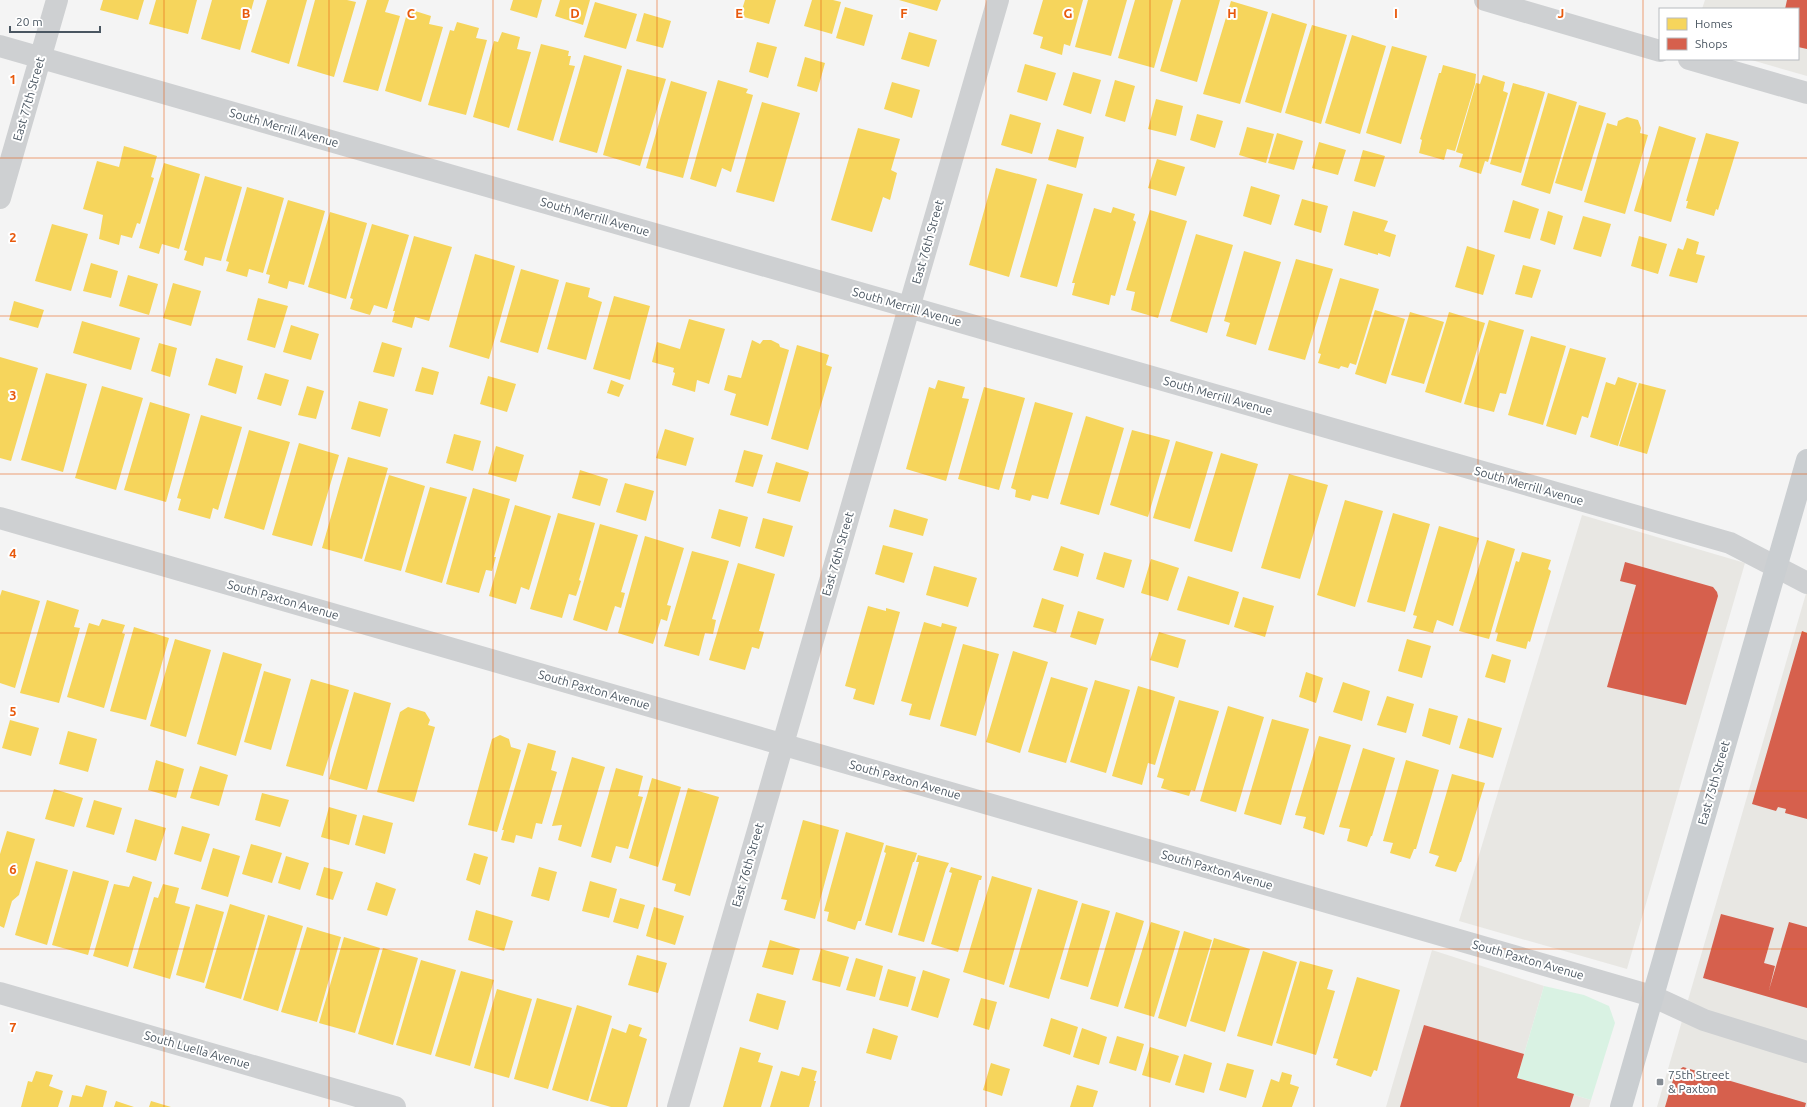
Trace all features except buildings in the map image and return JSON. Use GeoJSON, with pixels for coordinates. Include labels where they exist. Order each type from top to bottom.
{"type":"FeatureCollection","features":[{"type":"Feature","properties":{"kind":"main road","name":"East 75th Street"},"geometry":{"type":"LineString","coordinates":[[1620,1107],[1807,460]]}},
{"type":"Feature","properties":{"kind":"street","name":"East 77th Street"},"geometry":{"type":"LineString","coordinates":[[0,198],[57,0]]}},
{"type":"Feature","properties":{"kind":"street","name":"East 76th Street"},"geometry":{"type":"LineString","coordinates":[[678,1107],[998,0]]}},
{"type":"Feature","properties":{"kind":"street"},"geometry":{"type":"LineString","coordinates":[[1485,0],[1659,50]]}},
{"type":"Feature","properties":{"kind":"street","name":"South Merrill Avenue"},"geometry":{"type":"LineString","coordinates":[[0,46],[1730,543],[1807,583]]}},
{"type":"Feature","properties":{"kind":"street"},"geometry":{"type":"LineString","coordinates":[[1692,60],[1807,93]]}},
{"type":"Feature","properties":{"kind":"street","name":"South Paxton Avenue"},"geometry":{"type":"LineString","coordinates":[[0,518],[1652,996],[1704,1020],[1807,1052]]}},
{"type":"Feature","properties":{"kind":"street","name":"South Luella Avenue"},"geometry":{"type":"LineString","coordinates":[[0,992],[395,1107]]}},
{"type":"Feature","properties":{"kind":"shaded area"},"geometry":{"type":"Polygon","coordinates":[[[1705,0],[1807,0],[1807,76],[1751,60],[1799,60],[1799,8],[1702,8],[1705,0]]]}},
{"type":"Feature","properties":{"kind":"shaded area"},"geometry":{"type":"Polygon","coordinates":[[[1582,515],[1745,563],[1627,969],[1459,921],[1582,515]]]}},
{"type":"Feature","properties":{"kind":"shaded area"},"geometry":{"type":"Polygon","coordinates":[[[1807,590],[1807,1107],[1657,1107],[1807,590]]]}},
{"type":"Feature","properties":{"kind":"shaded area"},"geometry":{"type":"Polygon","coordinates":[[[1432,950],[1544,986],[1517,1078],[1591,1100],[1589,1107],[1386,1107],[1432,950]]]}},
{"type":"Feature","properties":{"kind":"green space"},"geometry":{"type":"Polygon","coordinates":[[[1544,986],[1584,995],[1609,1006],[1615,1023],[1591,1100],[1517,1078],[1544,986]]]}},
{"type":"Feature","properties":{"kind":"place","name":"75th Street & Paxton"},"geometry":{"type":"Point","coordinates":[1660,1082]}}]}
